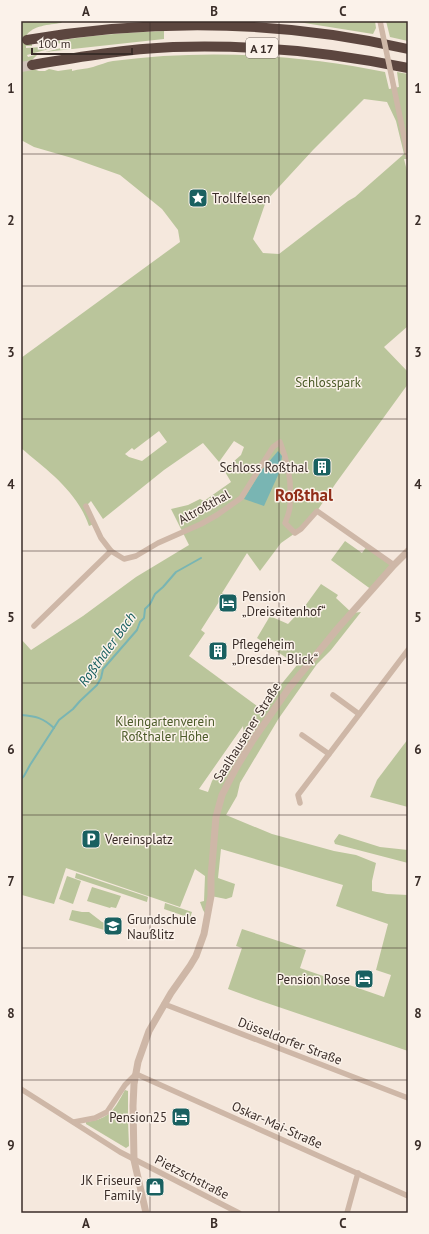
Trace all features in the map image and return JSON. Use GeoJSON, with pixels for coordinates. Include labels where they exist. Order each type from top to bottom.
{"type":"FeatureCollection","features":[{"type":"Feature","properties":{"kind":"highway","name":"A 17"},"geometry":{"type":"LineString","coordinates":[[27,40],[70,32],[191,24],[308,31],[408,50]]}},
{"type":"Feature","properties":{"kind":"highway","name":"A 17"},"geometry":{"type":"LineString","coordinates":[[32,65],[115,52],[172,47],[227,47],[290,49],[330,54],[408,68]]}},
{"type":"Feature","properties":{"kind":"street"},"geometry":{"type":"LineString","coordinates":[[380,21],[408,156]]}},
{"type":"Feature","properties":{"kind":"street","name":"Altroßthal"},"geometry":{"type":"LineString","coordinates":[[110,551],[124,559],[136,556],[158,543],[217,515],[241,498],[273,448],[280,442],[289,474],[290,506],[285,523],[295,533],[317,511],[394,565]]}},
{"type":"Feature","properties":{"kind":"street"},"geometry":{"type":"LineString","coordinates":[[34,626],[110,551],[86,506]]}},
{"type":"Feature","properties":{"kind":"street","name":"Saalhausener Straße"},"geometry":{"type":"LineString","coordinates":[[146,1213],[134,1160],[133,1106],[138,1062],[149,1030],[164,1004],[196,956],[204,934],[211,896],[211,877],[216,817],[222,795],[239,763],[289,688],[338,628],[408,551]]}},
{"type":"Feature","properties":{"kind":"street"},"geometry":{"type":"LineString","coordinates":[[300,803],[298,795],[408,650]]}},
{"type":"Feature","properties":{"kind":"street"},"geometry":{"type":"LineString","coordinates":[[333,695],[359,714]]}},
{"type":"Feature","properties":{"kind":"street"},"geometry":{"type":"LineString","coordinates":[[302,735],[329,754]]}},
{"type":"Feature","properties":{"kind":"street","name":"Düsseldorfer Straße"},"geometry":{"type":"LineString","coordinates":[[164,1004],[408,1098]]}},
{"type":"Feature","properties":{"kind":"street"},"geometry":{"type":"LineString","coordinates":[[74,1122],[95,1118],[107,1112],[125,1085],[136,1074]]}},
{"type":"Feature","properties":{"kind":"street","name":"Oskar-Mai-Straße"},"geometry":{"type":"LineString","coordinates":[[136,1074],[408,1196]]}},
{"type":"Feature","properties":{"kind":"street","name":"Pietzschstraße"},"geometry":{"type":"LineString","coordinates":[[21,1089],[134,1160],[240,1213]]}},
{"type":"Feature","properties":{"kind":"street"},"geometry":{"type":"LineString","coordinates":[[347,1213],[358,1173]]}},
{"type":"Feature","properties":{"kind":"green space"},"geometry":{"type":"Polygon","coordinates":[[[21,21],[63,21],[61,23],[37,28],[29,32],[26,36],[29,44],[32,44],[32,46],[26,46],[26,48],[56,46],[27,55],[28,57],[38,54],[31,61],[33,69],[39,71],[49,69],[58,71],[72,69],[72,71],[90,68],[110,61],[147,57],[215,54],[284,57],[385,72],[389,89],[399,87],[397,72],[408,74],[408,159],[404,159],[408,175],[408,326],[384,347],[408,372],[408,384],[317,511],[301,529],[281,543],[260,571],[247,553],[222,593],[224,594],[201,630],[205,633],[189,656],[261,709],[297,665],[257,638],[270,616],[288,624],[305,606],[321,584],[338,595],[336,598],[352,613],[361,612],[331,650],[317,664],[279,718],[240,783],[237,796],[226,815],[272,834],[334,851],[356,855],[376,863],[372,881],[372,891],[387,894],[408,895],[408,1051],[228,989],[242,948],[236,946],[242,929],[306,950],[300,968],[384,997],[391,975],[376,970],[388,924],[336,906],[343,885],[221,849],[218,878],[235,884],[232,897],[226,899],[211,896],[208,918],[200,902],[204,901],[205,876],[195,869],[180,907],[66,868],[54,904],[22,895],[21,898],[21,639],[31,650],[83,616],[136,577],[189,545],[171,509],[188,505],[200,499],[204,501],[231,482],[224,470],[241,455],[244,447],[234,441],[219,462],[203,443],[164,470],[103,519],[91,501],[86,506],[94,524],[89,526],[77,502],[61,482],[21,448],[21,358],[180,242],[178,230],[162,209],[120,175],[72,158],[34,147],[21,140],[21,21]],[[364,99],[313,150],[266,201],[253,239],[263,253],[279,254],[355,197],[404,154],[396,121],[387,102],[364,99]],[[159,431],[134,450],[132,448],[125,454],[129,457],[142,461],[167,442],[159,431]],[[243,726],[199,789],[208,792],[212,781],[244,736],[243,726]]]}},
{"type":"Feature","properties":{"kind":"green space"},"geometry":{"type":"Polygon","coordinates":[[[292,21],[375,21],[376,28],[373,34],[292,21]]]}},
{"type":"Feature","properties":{"kind":"green space"},"geometry":{"type":"Polygon","coordinates":[[[386,21],[408,21],[408,41],[390,37],[386,21]]]}},
{"type":"Feature","properties":{"kind":"green space"},"geometry":{"type":"Polygon","coordinates":[[[164,31],[164,39],[45,52],[65,47],[67,45],[65,43],[48,44],[62,40],[164,31]]]}},
{"type":"Feature","properties":{"kind":"green space"},"geometry":{"type":"Polygon","coordinates":[[[345,541],[362,553],[367,546],[394,565],[372,590],[331,560],[345,541]]]}},
{"type":"Feature","properties":{"kind":"green space"},"geometry":{"type":"Polygon","coordinates":[[[408,739],[408,807],[370,797],[377,780],[408,739]]]}},
{"type":"Feature","properties":{"kind":"green space"},"geometry":{"type":"Polygon","coordinates":[[[339,834],[380,847],[408,850],[408,863],[335,844],[334,841],[339,834]]]}},
{"type":"Feature","properties":{"kind":"green space"},"geometry":{"type":"Polygon","coordinates":[[[76,873],[148,897],[147,902],[75,878],[76,873]]]}},
{"type":"Feature","properties":{"kind":"green space"},"geometry":{"type":"Polygon","coordinates":[[[67,876],[81,881],[73,904],[59,899],[67,876]]]}},
{"type":"Feature","properties":{"kind":"green space"},"geometry":{"type":"Polygon","coordinates":[[[92,887],[121,896],[116,908],[110,908],[87,901],[92,887]]]}},
{"type":"Feature","properties":{"kind":"green space"},"geometry":{"type":"Polygon","coordinates":[[[165,903],[192,912],[190,918],[164,909],[165,903]]]}},
{"type":"Feature","properties":{"kind":"green space"},"geometry":{"type":"Polygon","coordinates":[[[72,910],[89,912],[102,922],[109,924],[110,928],[108,931],[69,920],[72,910]]]}},
{"type":"Feature","properties":{"kind":"green space"},"geometry":{"type":"Polygon","coordinates":[[[125,1090],[128,1091],[129,1146],[126,1148],[86,1124],[86,1122],[101,1119],[106,1116],[118,1103],[125,1090]]]}},
{"type":"Feature","properties":{"kind":"water"},"geometry":{"type":"Polygon","coordinates":[[[278,451],[282,456],[279,473],[264,506],[244,499],[261,471],[278,451]]]}},
{"type":"Feature","properties":{"kind":"waterway","name":"Roßthaler Bach"},"geometry":{"type":"LineString","coordinates":[[21,779],[59,720],[73,709],[97,685],[101,678],[103,669],[137,630],[140,622],[144,618],[145,609],[150,604],[155,594],[176,572],[201,558]]}},
{"type":"Feature","properties":{"kind":"waterway"},"geometry":{"type":"LineString","coordinates":[[21,715],[39,718],[54,728]]}},
{"type":"Feature","properties":{"kind":"tunnel"},"geometry":{"type":"LineString","coordinates":[[21,67],[32,65]]}},
{"type":"Feature","properties":{"kind":"place","name":"Trollfelsen"},"geometry":{"type":"Point","coordinates":[198,198]}},
{"type":"Feature","properties":{"kind":"place","name":"Schloss Roßthal"},"geometry":{"type":"Point","coordinates":[322,467]}},
{"type":"Feature","properties":{"kind":"place","name":"Pension „Dreiseitenhof“"},"geometry":{"type":"Point","coordinates":[228,603]}},
{"type":"Feature","properties":{"kind":"place","name":"Pflegeheim „Dresden-Blick“"},"geometry":{"type":"Point","coordinates":[218,651]}},
{"type":"Feature","properties":{"kind":"place","name":"Vereinsplatz"},"geometry":{"type":"Point","coordinates":[91,839]}},
{"type":"Feature","properties":{"kind":"place","name":"Grundschule Naußlitz"},"geometry":{"type":"Point","coordinates":[113,926]}},
{"type":"Feature","properties":{"kind":"place","name":"Pension Rose"},"geometry":{"type":"Point","coordinates":[364,979]}},
{"type":"Feature","properties":{"kind":"place","name":"Pension25"},"geometry":{"type":"Point","coordinates":[181,1117]}},
{"type":"Feature","properties":{"kind":"place","name":"JK Friseure Family"},"geometry":{"type":"Point","coordinates":[155,1187]}},
{"type":"Feature","properties":{"kind":"district","name":"Roßthal"},"geometry":{"type":"Point","coordinates":[304,495]}},
{"type":"Feature","properties":{"kind":"park label","name":"Schlosspark"},"geometry":{"type":"Point","coordinates":[328,382]}},
{"type":"Feature","properties":{"kind":"park label","name":"Kleingartenverein Roßthaler Höhe"},"geometry":{"type":"Point","coordinates":[165,728]}}]}
